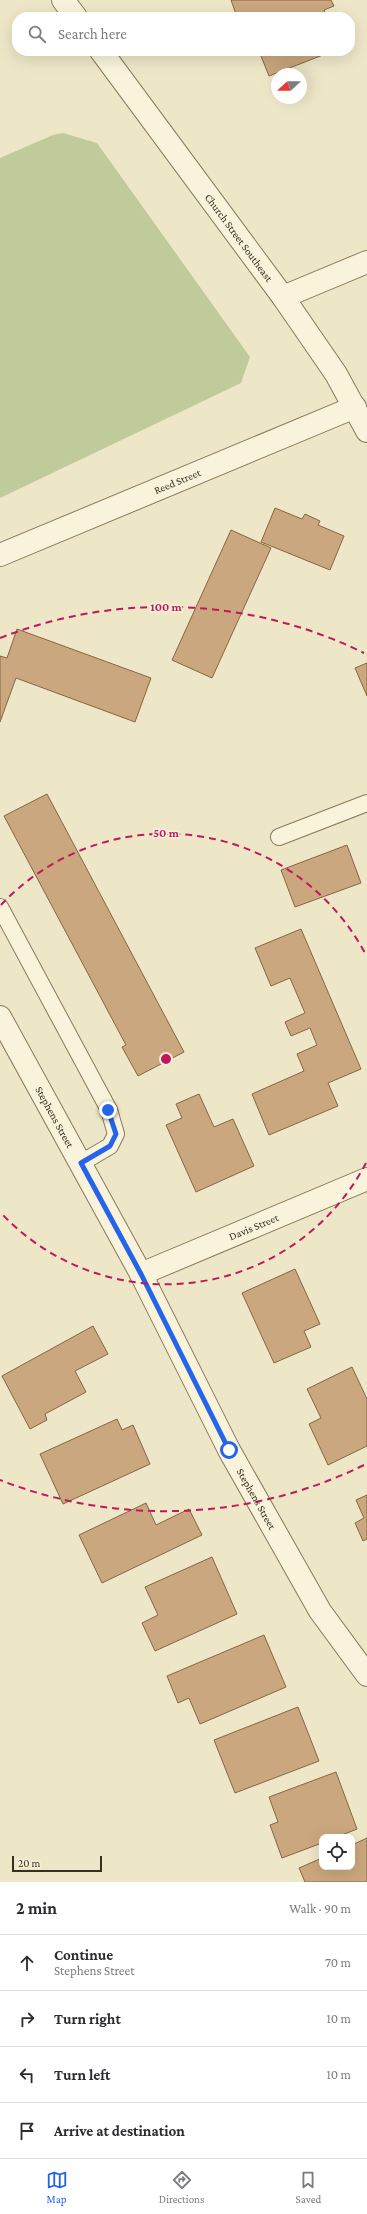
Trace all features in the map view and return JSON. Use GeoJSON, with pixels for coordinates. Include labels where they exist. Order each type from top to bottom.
{"type":"FeatureCollection","features":[{"type":"Feature","properties":{"kind":"street"},"geometry":{"type":"LineString","coordinates":[[63,0],[72,12]]}},
{"type":"Feature","properties":{"kind":"street","name":"Church Street Southeast"},"geometry":{"type":"LineString","coordinates":[[105,56],[283,297],[336,374],[367,430]]}},
{"type":"Feature","properties":{"kind":"street"},"geometry":{"type":"LineString","coordinates":[[283,297],[367,262]]}},
{"type":"Feature","properties":{"kind":"street","name":"Reed Street"},"geometry":{"type":"LineString","coordinates":[[0,555],[354,407]]}},
{"type":"Feature","properties":{"kind":"street","name":"Stephens Street"},"geometry":{"type":"LineString","coordinates":[[0,1018],[141,1274],[229,1450],[320,1611],[367,1675]]}},
{"type":"Feature","properties":{"kind":"street","name":"Davis Street"},"geometry":{"type":"LineString","coordinates":[[141,1274],[367,1179]]}},
{"type":"Feature","properties":{"kind":"lane"},"geometry":{"type":"LineString","coordinates":[[279,836],[367,803]]}},
{"type":"Feature","properties":{"kind":"lane"},"geometry":{"type":"LineString","coordinates":[[0,907],[108,1110],[116,1134],[110,1146],[81,1163]]}},
{"type":"Feature","properties":{"kind":"green space"},"geometry":{"type":"Polygon","coordinates":[[[63,133],[97,143],[250,357],[241,383],[0,498],[0,158],[53,135],[63,133]]]}},
{"type":"Feature","properties":{"kind":"building"},"geometry":{"type":"Polygon","coordinates":[[[231,0],[331,0],[334,6],[324,10],[325,12],[235,12],[231,0]]]}},
{"type":"Feature","properties":{"kind":"building"},"geometry":{"type":"Polygon","coordinates":[[[261,56],[320,56],[289,68],[271,68],[271,75],[269,76],[261,56]]]}},
{"type":"Feature","properties":{"kind":"building"},"geometry":{"type":"Polygon","coordinates":[[[275,508],[302,519],[305,514],[320,521],[318,525],[344,536],[330,570],[261,542],[275,508]]]}},
{"type":"Feature","properties":{"kind":"building"},"geometry":{"type":"Polygon","coordinates":[[[231,530],[271,548],[212,678],[172,660],[231,530]]]}},
{"type":"Feature","properties":{"kind":"building"},"geometry":{"type":"Polygon","coordinates":[[[17,629],[151,678],[135,722],[16,678],[0,722],[0,656],[7,658],[17,629]]]}},
{"type":"Feature","properties":{"kind":"building"},"geometry":{"type":"Polygon","coordinates":[[[367,663],[367,696],[355,668],[367,663]]]}},
{"type":"Feature","properties":{"kind":"building"},"geometry":{"type":"Polygon","coordinates":[[[47,794],[184,1052],[138,1076],[122,1047],[126,1045],[4,816],[47,794]]]}},
{"type":"Feature","properties":{"kind":"building"},"geometry":{"type":"Polygon","coordinates":[[[347,845],[361,883],[295,907],[281,870],[347,845]]]}},
{"type":"Feature","properties":{"kind":"building"},"geometry":{"type":"Polygon","coordinates":[[[301,929],[361,1069],[328,1083],[338,1106],[269,1135],[252,1094],[304,1071],[297,1054],[317,1045],[310,1028],[291,1036],[285,1022],[305,1013],[290,978],[271,986],[255,948],[301,929]]]}},
{"type":"Feature","properties":{"kind":"building"},"geometry":{"type":"Polygon","coordinates":[[[199,1094],[214,1127],[233,1119],[254,1166],[196,1192],[166,1125],[182,1118],[176,1104],[199,1094]]]}},
{"type":"Feature","properties":{"kind":"building"},"geometry":{"type":"Polygon","coordinates":[[[295,1269],[320,1324],[304,1331],[311,1347],[274,1363],[242,1293],[295,1269]]]}},
{"type":"Feature","properties":{"kind":"building"},"geometry":{"type":"Polygon","coordinates":[[[93,1326],[108,1354],[75,1371],[86,1392],[45,1414],[47,1420],[30,1429],[2,1376],[93,1326]]]}},
{"type":"Feature","properties":{"kind":"building"},"geometry":{"type":"Polygon","coordinates":[[[352,1367],[367,1399],[367,1446],[328,1465],[309,1424],[321,1418],[307,1389],[352,1367]]]}},
{"type":"Feature","properties":{"kind":"building"},"geometry":{"type":"Polygon","coordinates":[[[117,1419],[122,1430],[133,1425],[150,1464],[63,1504],[40,1454],[117,1419]]]}},
{"type":"Feature","properties":{"kind":"building"},"geometry":{"type":"Polygon","coordinates":[[[367,1495],[367,1539],[363,1541],[355,1523],[364,1518],[356,1500],[367,1495]]]}},
{"type":"Feature","properties":{"kind":"building"},"geometry":{"type":"Polygon","coordinates":[[[146,1503],[156,1525],[189,1509],[202,1535],[102,1583],[79,1535],[146,1503]]]}},
{"type":"Feature","properties":{"kind":"building"},"geometry":{"type":"Polygon","coordinates":[[[212,1557],[237,1614],[155,1651],[142,1623],[158,1615],[145,1587],[212,1557]]]}},
{"type":"Feature","properties":{"kind":"building"},"geometry":{"type":"Polygon","coordinates":[[[264,1635],[286,1687],[200,1724],[189,1698],[178,1703],[167,1676],[264,1635]]]}},
{"type":"Feature","properties":{"kind":"building"},"geometry":{"type":"Polygon","coordinates":[[[298,1707],[319,1761],[235,1793],[214,1740],[298,1707]]]}},
{"type":"Feature","properties":{"kind":"building"},"geometry":{"type":"Polygon","coordinates":[[[336,1772],[357,1829],[344,1834],[319,1834],[319,1844],[282,1858],[270,1825],[278,1822],[269,1797],[336,1772]]]}},
{"type":"Feature","properties":{"kind":"building"},"geometry":{"type":"Polygon","coordinates":[[[367,1838],[367,1882],[305,1882],[299,1868],[319,1859],[319,1870],[355,1870],[355,1844],[367,1838]]]}},
{"type":"Feature","properties":{"kind":"route"},"geometry":{"type":"LineString","coordinates":[[108,1110],[116,1134],[110,1146],[81,1163],[141,1274],[229,1450]]}}]}
